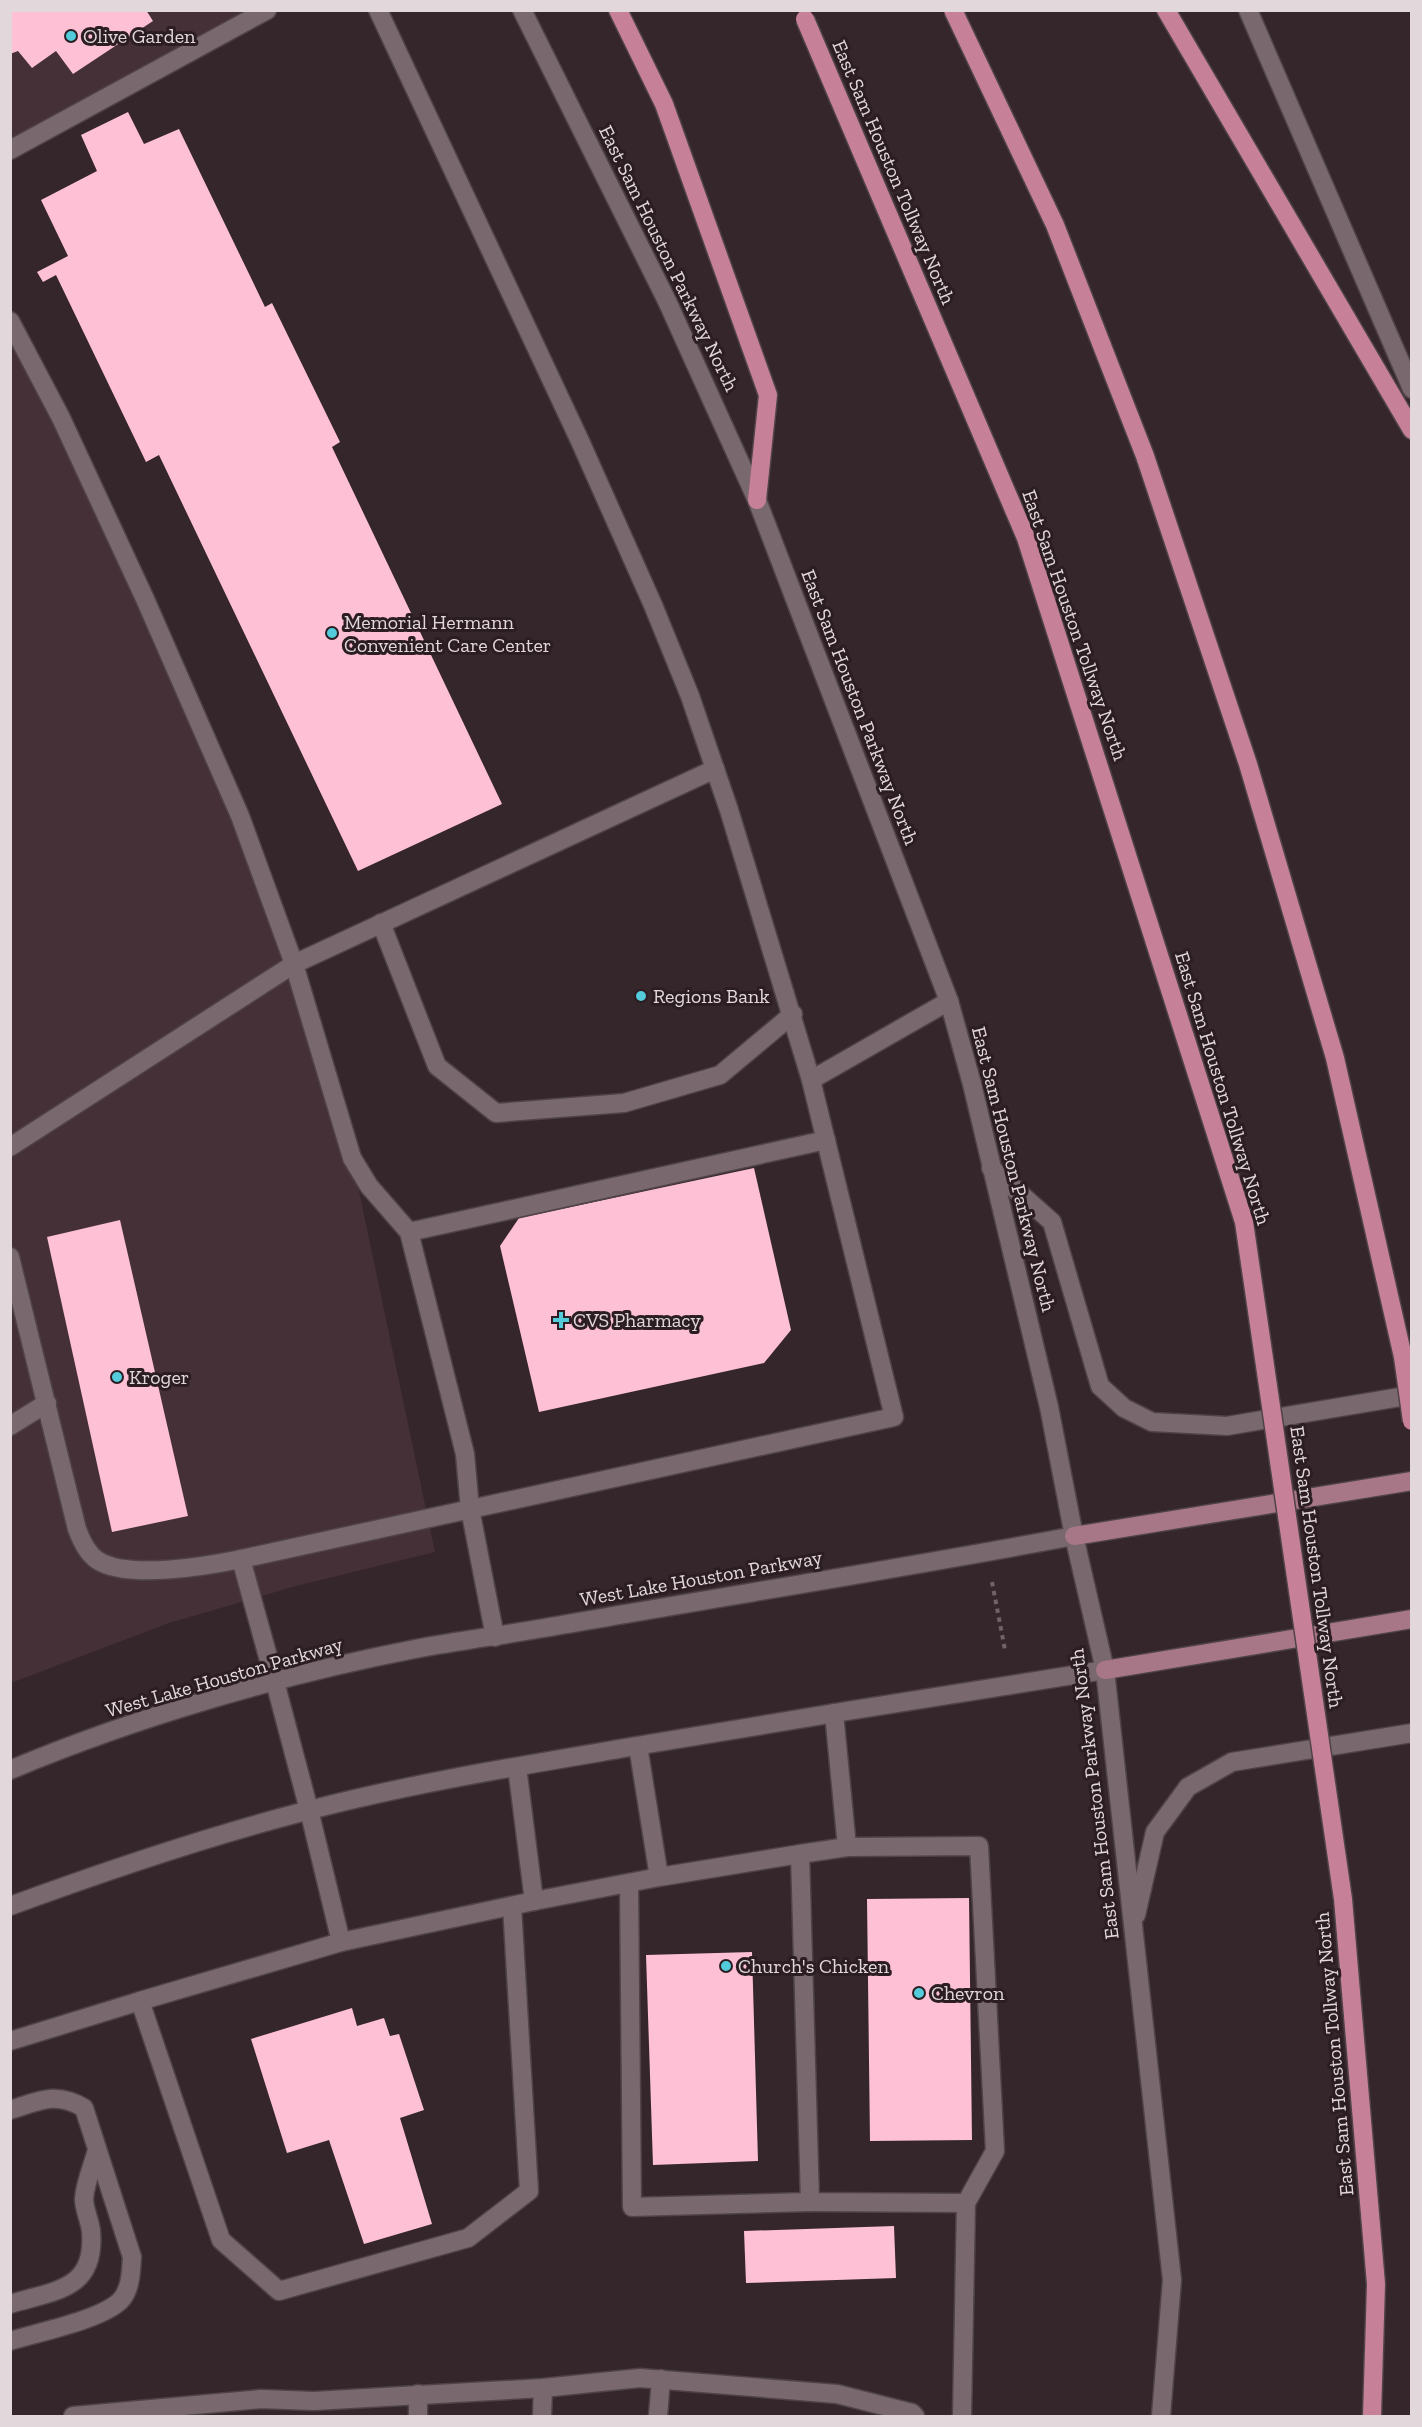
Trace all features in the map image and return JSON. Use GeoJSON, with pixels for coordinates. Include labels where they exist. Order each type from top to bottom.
{"type":"FeatureCollection","features":[{"type":"Feature","properties":{"kind":"highway"},"geometry":{"type":"LineString","coordinates":[[618,10],[664,104],[768,395],[757,500]]}},
{"type":"Feature","properties":{"kind":"highway"},"geometry":{"type":"LineString","coordinates":[[953,10],[1054,225],[1069,262],[1145,456],[1245,753],[1335,1058],[1403,1357],[1412,1421]]}},
{"type":"Feature","properties":{"kind":"highway"},"geometry":{"type":"LineString","coordinates":[[1166,10],[1412,430]]}},
{"type":"Feature","properties":{"kind":"highway","name":"East Sam Houston Tollway North"},"geometry":{"type":"LineString","coordinates":[[802,15],[1026,538],[1244,1222],[1343,1899],[1376,2284],[1372,2416]]}},
{"type":"Feature","properties":{"kind":"main road"},"geometry":{"type":"LineString","coordinates":[[10,150],[267,10]]}},
{"type":"Feature","properties":{"kind":"main road"},"geometry":{"type":"LineString","coordinates":[[10,1257],[77,1529],[94,1558],[110,1565],[156,1569],[211,1565],[894,1417],[811,1080],[715,769],[657,615],[621,530],[378,10]]}},
{"type":"Feature","properties":{"kind":"main road","name":"East Sam Houston Parkway North"},"geometry":{"type":"LineString","coordinates":[[522,10],[667,301],[757,500],[949,1001],[972,1084],[1048,1407],[1074,1536],[1105,1670],[1172,2280],[1161,2416]]}},
{"type":"Feature","properties":{"kind":"main road"},"geometry":{"type":"LineString","coordinates":[[1248,10],[1412,389]]}},
{"type":"Feature","properties":{"kind":"main road"},"geometry":{"type":"LineString","coordinates":[[10,321],[61,418],[199,720],[254,851],[294,964],[352,1158],[369,1186],[409,1232],[465,1454],[470,1509],[495,1637]]}},
{"type":"Feature","properties":{"kind":"main road"},"geometry":{"type":"LineString","coordinates":[[10,1147],[294,964],[715,769]]}},
{"type":"Feature","properties":{"kind":"main road"},"geometry":{"type":"LineString","coordinates":[[381,923],[437,1066],[496,1113],[624,1103],[720,1075],[792,1014]]}},
{"type":"Feature","properties":{"kind":"main road"},"geometry":{"type":"LineString","coordinates":[[811,1080],[949,1001]]}},
{"type":"Feature","properties":{"kind":"main road"},"geometry":{"type":"LineString","coordinates":[[409,1232],[826,1140]]}},
{"type":"Feature","properties":{"kind":"main road"},"geometry":{"type":"LineString","coordinates":[[991,1168],[1052,1222],[1100,1386],[1124,1408],[1152,1422],[1227,1426],[1412,1395]]}},
{"type":"Feature","properties":{"kind":"main road"},"geometry":{"type":"LineString","coordinates":[[10,1426],[47,1403]]}},
{"type":"Feature","properties":{"kind":"main road","name":"West Lake Houston Parkway"},"geometry":{"type":"LineString","coordinates":[[10,1770],[158,1716],[275,1682],[415,1649],[1074,1536],[1412,1481]]}},
{"type":"Feature","properties":{"kind":"main road"},"geometry":{"type":"LineString","coordinates":[[241,1559],[309,1810],[341,1942]]}},
{"type":"Feature","properties":{"kind":"main road"},"geometry":{"type":"LineString","coordinates":[[10,1906],[203,1839],[309,1810],[517,1767],[1412,1619]]}},
{"type":"Feature","properties":{"kind":"main road"},"geometry":{"type":"LineString","coordinates":[[834,1713],[847,1848]]}},
{"type":"Feature","properties":{"kind":"main road"},"geometry":{"type":"LineString","coordinates":[[1133,1928],[1155,1832],[1188,1787],[1232,1762],[1412,1733]]}},
{"type":"Feature","properties":{"kind":"main road"},"geometry":{"type":"LineString","coordinates":[[638,1746],[659,1876]]}},
{"type":"Feature","properties":{"kind":"main road"},"geometry":{"type":"LineString","coordinates":[[517,1767],[534,1901]]}},
{"type":"Feature","properties":{"kind":"main road"},"geometry":{"type":"LineString","coordinates":[[10,2041],[341,1942],[534,1901],[659,1876],[847,1848],[979,1846],[995,2151],[966,2203],[962,2416]]}},
{"type":"Feature","properties":{"kind":"main road"},"geometry":{"type":"LineString","coordinates":[[800,1854],[810,2202]]}},
{"type":"Feature","properties":{"kind":"main road"},"geometry":{"type":"LineString","coordinates":[[629,1883],[632,2207],[810,2202],[966,2203]]}},
{"type":"Feature","properties":{"kind":"main road"},"geometry":{"type":"LineString","coordinates":[[140,2001],[221,2240],[279,2291],[468,2238],[529,2191],[512,1906]]}},
{"type":"Feature","properties":{"kind":"main road"},"geometry":{"type":"LineString","coordinates":[[10,2110],[49,2098],[72,2101],[84,2108],[132,2257],[131,2279],[122,2300],[104,2312],[10,2341]]}},
{"type":"Feature","properties":{"kind":"main road"},"geometry":{"type":"LineString","coordinates":[[10,2304],[68,2287],[84,2273],[92,2253],[91,2228],[84,2200],[97,2149]]}},
{"type":"Feature","properties":{"kind":"main road"},"geometry":{"type":"LineString","coordinates":[[73,2416],[261,2399],[314,2401],[543,2388],[640,2378],[837,2394],[912,2413],[915,2416]]}},
{"type":"Feature","properties":{"kind":"main road"},"geometry":{"type":"LineString","coordinates":[[658,2416],[661,2379]]}},
{"type":"Feature","properties":{"kind":"main road"},"geometry":{"type":"LineString","coordinates":[[542,2416],[543,2388]]}},
{"type":"Feature","properties":{"kind":"main road"},"geometry":{"type":"LineString","coordinates":[[418,2394],[418,2416]]}},
{"type":"Feature","properties":{"kind":"path"},"geometry":{"type":"LineString","coordinates":[[991,1578],[1005,1650]]}},
{"type":"Feature","properties":{"kind":"shaded area"},"geometry":{"type":"Polygon","coordinates":[[[11,11],[267,11],[11,150],[11,11]]]}},
{"type":"Feature","properties":{"kind":"shaded area"},"geometry":{"type":"Polygon","coordinates":[[[10,321],[224,778],[352,1158],[435,1552],[296,1586],[169,1623],[11,1683],[10,321]]]}},
{"type":"Feature","properties":{"kind":"building","name":"Olive Garden"},"geometry":{"type":"Polygon","coordinates":[[[10,10],[146,10],[153,21],[73,74],[56,51],[32,68],[18,51],[10,54],[10,10]]]}},
{"type":"Feature","properties":{"kind":"building","name":"Memorial Hermann Convenient Care Center"},"geometry":{"type":"Polygon","coordinates":[[[128,112],[144,144],[179,129],[265,307],[272,303],[340,442],[332,447],[502,804],[358,871],[159,455],[146,462],[56,275],[43,282],[37,272],[68,256],[41,200],[97,171],[81,135],[128,112]]]}},
{"type":"Feature","properties":{"kind":"building","name":"CVS Pharmacy"},"geometry":{"type":"Polygon","coordinates":[[[754,1168],[791,1330],[764,1363],[539,1412],[500,1246],[519,1218],[754,1168]]]}},
{"type":"Feature","properties":{"kind":"building"},"geometry":{"type":"Polygon","coordinates":[[[120,1220],[188,1516],[112,1532],[47,1237],[120,1220]]]}},
{"type":"Feature","properties":{"kind":"building"},"geometry":{"type":"Polygon","coordinates":[[[969,1898],[972,2140],[870,2141],[867,1899],[969,1898]]]}},
{"type":"Feature","properties":{"kind":"building"},"geometry":{"type":"Polygon","coordinates":[[[752,1952],[758,2161],[653,2165],[646,1955],[752,1952]]]}},
{"type":"Feature","properties":{"kind":"building"},"geometry":{"type":"Polygon","coordinates":[[[352,2008],[357,2026],[384,2018],[390,2036],[399,2034],[424,2110],[400,2118],[432,2224],[364,2244],[329,2140],[287,2153],[251,2039],[352,2008]]]}},
{"type":"Feature","properties":{"kind":"building"},"geometry":{"type":"Polygon","coordinates":[[[894,2226],[896,2278],[746,2283],[744,2231],[894,2226]]]}},
{"type":"Feature","properties":{"kind":"place","name":"Olive Garden"},"geometry":{"type":"Point","coordinates":[71,36]}},
{"type":"Feature","properties":{"kind":"place","name":"Memorial Hermann Convenient Care Center"},"geometry":{"type":"Point","coordinates":[332,633]}},
{"type":"Feature","properties":{"kind":"place","name":"Regions Bank"},"geometry":{"type":"Point","coordinates":[641,996]}},
{"type":"Feature","properties":{"kind":"place","name":"CVS Pharmacy"},"geometry":{"type":"Point","coordinates":[561,1320]}},
{"type":"Feature","properties":{"kind":"place","name":"Kroger"},"geometry":{"type":"Point","coordinates":[117,1377]}},
{"type":"Feature","properties":{"kind":"place","name":"Church's Chicken"},"geometry":{"type":"Point","coordinates":[726,1966]}},
{"type":"Feature","properties":{"kind":"place","name":"Chevron"},"geometry":{"type":"Point","coordinates":[919,1993]}}]}
